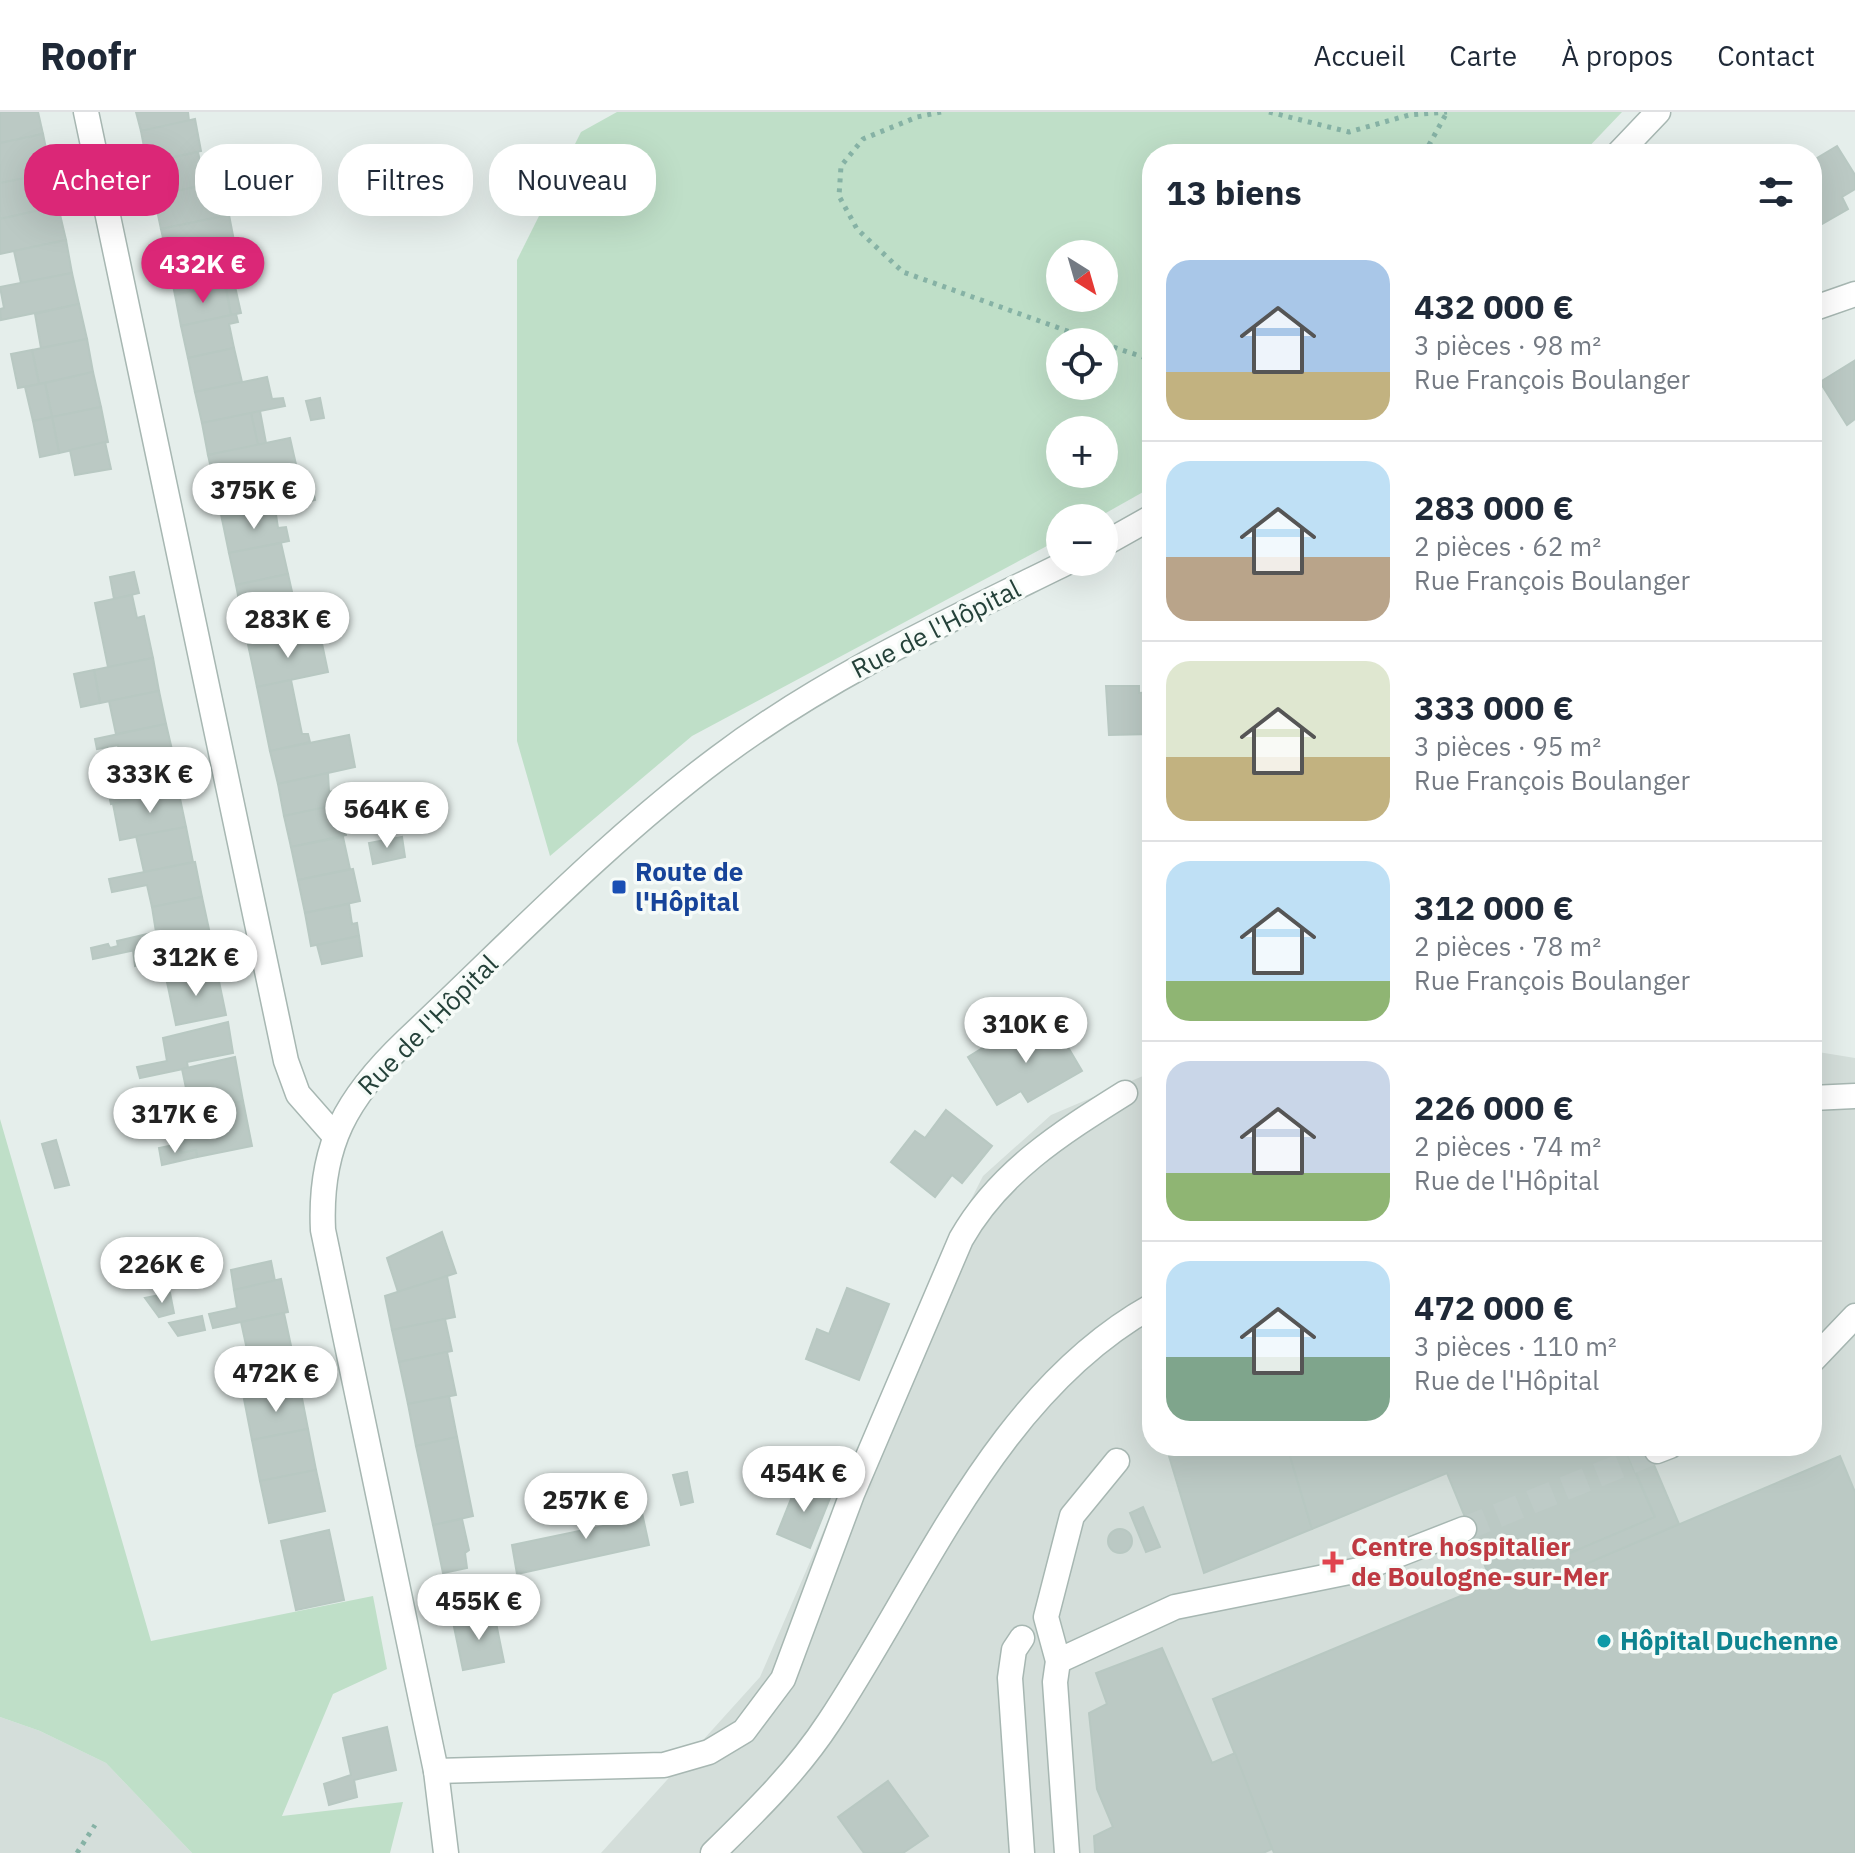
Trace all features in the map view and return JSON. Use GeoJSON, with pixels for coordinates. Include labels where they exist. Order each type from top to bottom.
{"type":"FeatureCollection","features":[{"type":"Feature","properties":{"kind":"street"},"geometry":{"type":"LineString","coordinates":[[86,112],[286,1061],[298,1094],[334,1135]]}},
{"type":"Feature","properties":{"kind":"street"},"geometry":{"type":"LineString","coordinates":[[1628,144],[1658,112]]}},
{"type":"Feature","properties":{"kind":"street"},"geometry":{"type":"LineString","coordinates":[[1822,306],[1855,294]]}},
{"type":"Feature","properties":{"kind":"street"},"geometry":{"type":"LineString","coordinates":[[1118,536],[1142,523]]}},
{"type":"Feature","properties":{"kind":"street","name":"Rue de l'Hôpital"},"geometry":{"type":"LineString","coordinates":[[446,1853],[436,1771],[323,1230],[323,1183],[334,1135],[353,1100],[387,1058],[653,812],[717,759],[852,670],[1046,573]]}},
{"type":"Feature","properties":{"kind":"street"},"geometry":{"type":"LineString","coordinates":[[436,1771],[664,1765],[709,1752],[744,1731],[773,1697],[783,1679],[856,1483],[974,1215],[1009,1175],[1074,1125],[1125,1093]]}},
{"type":"Feature","properties":{"kind":"street"},"geometry":{"type":"LineString","coordinates":[[1822,1098],[1855,1096]]}},
{"type":"Feature","properties":{"kind":"street"},"geometry":{"type":"LineString","coordinates":[[713,1853],[811,1748],[1018,1421],[1059,1375],[1142,1313]]}},
{"type":"Feature","properties":{"kind":"street"},"geometry":{"type":"LineString","coordinates":[[1822,1351],[1855,1316]]}},
{"type":"Feature","properties":{"kind":"street"},"geometry":{"type":"LineString","coordinates":[[1067,1853],[1055,1682],[1058,1661],[1046,1617],[1072,1516],[1117,1461]]}},
{"type":"Feature","properties":{"kind":"street"},"geometry":{"type":"LineString","coordinates":[[1058,1661],[1175,1607],[1359,1570],[1464,1529]]}},
{"type":"Feature","properties":{"kind":"street"},"geometry":{"type":"LineString","coordinates":[[1022,1638],[1014,1650],[1010,1678],[1022,1853]]}},
{"type":"Feature","properties":{"kind":"path"},"geometry":{"type":"LineString","coordinates":[[941,112],[917,117],[863,139],[841,166],[839,196],[857,229],[903,272],[1059,328]]}},
{"type":"Feature","properties":{"kind":"path"},"geometry":{"type":"LineString","coordinates":[[1269,112],[1321,122],[1349,132],[1409,115],[1447,112]]}},
{"type":"Feature","properties":{"kind":"path"},"geometry":{"type":"LineString","coordinates":[[1429,144],[1447,112]]}},
{"type":"Feature","properties":{"kind":"path"},"geometry":{"type":"LineString","coordinates":[[1118,349],[1142,357]]}},
{"type":"Feature","properties":{"kind":"path"},"geometry":{"type":"LineString","coordinates":[[77,1853],[95,1825]]}},
{"type":"Feature","properties":{"kind":"shaded area","name":"Centre hospitalier de Boulogne-sur-Mer"},"geometry":{"type":"Polygon","coordinates":[[[1822,1053],[1855,1058],[1855,1853],[601,1853],[760,1677],[944,1253],[983,1176],[1051,1115],[1142,1076],[1142,1456],[1822,1456],[1822,1053]]]}},
{"type":"Feature","properties":{"kind":"shaded area"},"geometry":{"type":"Polygon","coordinates":[[[0,1717],[40,1731],[106,1763],[192,1853],[0,1853],[0,1717]]]}},
{"type":"Feature","properties":{"kind":"green space"},"geometry":{"type":"Polygon","coordinates":[[[617,112],[1622,112],[1592,144],[1142,144],[1142,493],[1118,506],[1046,504],[1046,546],[692,736],[550,856],[517,741],[517,260],[539,216],[656,216],[656,144],[575,144],[581,132],[617,112]]]}},
{"type":"Feature","properties":{"kind":"green space"},"geometry":{"type":"Polygon","coordinates":[[[0,1119],[151,1641],[373,1596],[387,1669],[333,1694],[282,1816],[403,1802],[390,1853],[192,1853],[106,1763],[40,1731],[0,1717],[0,1119]]]}},
{"type":"Feature","properties":{"kind":"building"},"geometry":{"type":"Polygon","coordinates":[[[0,112],[38,112],[43,134],[0,143],[0,112]]]}},
{"type":"Feature","properties":{"kind":"building"},"geometry":{"type":"Polygon","coordinates":[[[136,112],[188,112],[189,121],[141,131],[136,112]]]}},
{"type":"Feature","properties":{"kind":"building"},"geometry":{"type":"Polygon","coordinates":[[[195,119],[200,144],[195,144],[195,152],[179,156],[179,144],[143,144],[141,131],[195,119]]]}},
{"type":"Feature","properties":{"kind":"building"},"geometry":{"type":"Polygon","coordinates":[[[43,134],[45,144],[24,144],[24,178],[0,183],[0,143],[43,134]]]}},
{"type":"Feature","properties":{"kind":"building"},"geometry":{"type":"Polygon","coordinates":[[[1837,146],[1855,175],[1855,189],[1842,197],[1848,209],[1822,224],[1822,155],[1837,146]]]}},
{"type":"Feature","properties":{"kind":"building"},"geometry":{"type":"Polygon","coordinates":[[[195,153],[195,187],[179,191],[179,156],[195,153]]]}},
{"type":"Feature","properties":{"kind":"building"},"geometry":{"type":"Polygon","coordinates":[[[24,178],[24,214],[0,219],[0,183],[24,178]]]}},
{"type":"Feature","properties":{"kind":"building"},"geometry":{"type":"Polygon","coordinates":[[[195,187],[195,216],[223,216],[161,229],[158,216],[179,216],[179,190],[195,187]]]}},
{"type":"Feature","properties":{"kind":"building"},"geometry":{"type":"Polygon","coordinates":[[[24,214],[60,216],[66,240],[0,254],[0,219],[24,214]]]}},
{"type":"Feature","properties":{"kind":"building"},"geometry":{"type":"Polygon","coordinates":[[[229,216],[235,246],[168,260],[161,229],[229,216]]]}},
{"type":"Feature","properties":{"kind":"building"},"geometry":{"type":"Polygon","coordinates":[[[66,240],[72,273],[21,283],[14,251],[66,240]]]}},
{"type":"Feature","properties":{"kind":"building"},"geometry":{"type":"Polygon","coordinates":[[[240,245],[241,252],[234,253],[239,281],[175,295],[168,260],[240,245]]]}},
{"type":"Feature","properties":{"kind":"building"},"geometry":{"type":"Polygon","coordinates":[[[72,273],[79,304],[1,320],[0,309],[4,308],[0,287],[72,273]]]}},
{"type":"Feature","properties":{"kind":"building"},"geometry":{"type":"Polygon","coordinates":[[[234,282],[241,313],[231,315],[225,284],[234,282]]]}},
{"type":"Feature","properties":{"kind":"building"},"geometry":{"type":"Polygon","coordinates":[[[225,284],[231,315],[181,326],[175,295],[225,284]]]}},
{"type":"Feature","properties":{"kind":"building"},"geometry":{"type":"Polygon","coordinates":[[[79,304],[87,339],[41,348],[35,314],[79,304]]]}},
{"type":"Feature","properties":{"kind":"building"},"geometry":{"type":"Polygon","coordinates":[[[236,314],[238,322],[229,324],[234,348],[188,358],[181,326],[236,314]]]}},
{"type":"Feature","properties":{"kind":"building"},"geometry":{"type":"Polygon","coordinates":[[[87,339],[93,372],[39,384],[32,350],[87,339]]]}},
{"type":"Feature","properties":{"kind":"building"},"geometry":{"type":"Polygon","coordinates":[[[234,348],[242,382],[195,392],[188,358],[234,348]]]}},
{"type":"Feature","properties":{"kind":"building"},"geometry":{"type":"Polygon","coordinates":[[[32,350],[39,384],[18,388],[11,354],[32,350]]]}},
{"type":"Feature","properties":{"kind":"building"},"geometry":{"type":"Polygon","coordinates":[[[1854,361],[1855,419],[1847,425],[1822,385],[1822,381],[1854,361]]]}},
{"type":"Feature","properties":{"kind":"building"},"geometry":{"type":"Polygon","coordinates":[[[93,372],[101,407],[52,417],[45,383],[93,372]]]}},
{"type":"Feature","properties":{"kind":"building"},"geometry":{"type":"Polygon","coordinates":[[[267,377],[272,399],[283,398],[285,406],[202,423],[195,392],[267,377]]]}},
{"type":"Feature","properties":{"kind":"building"},"geometry":{"type":"Polygon","coordinates":[[[45,383],[52,417],[33,421],[25,387],[45,383]]]}},
{"type":"Feature","properties":{"kind":"building"},"geometry":{"type":"Polygon","coordinates":[[[320,398],[324,418],[311,420],[306,401],[320,398]]]}},
{"type":"Feature","properties":{"kind":"building"},"geometry":{"type":"Polygon","coordinates":[[[101,407],[108,442],[59,453],[52,417],[101,407]]]}},
{"type":"Feature","properties":{"kind":"building"},"geometry":{"type":"Polygon","coordinates":[[[260,411],[266,443],[258,445],[251,413],[260,411]]]}},
{"type":"Feature","properties":{"kind":"building"},"geometry":{"type":"Polygon","coordinates":[[[251,413],[258,445],[208,455],[202,423],[251,413]]]}},
{"type":"Feature","properties":{"kind":"building"},"geometry":{"type":"Polygon","coordinates":[[[52,417],[59,453],[40,457],[33,421],[52,417]]]}},
{"type":"Feature","properties":{"kind":"building"},"geometry":{"type":"Polygon","coordinates":[[[290,438],[297,469],[215,486],[208,455],[290,438]]]}},
{"type":"Feature","properties":{"kind":"building"},"geometry":{"type":"Polygon","coordinates":[[[105,442],[111,469],[75,475],[70,450],[105,442]]]}},
{"type":"Feature","properties":{"kind":"building"},"geometry":{"type":"Polygon","coordinates":[[[268,475],[271,491],[290,489],[291,495],[313,491],[315,500],[222,519],[215,486],[268,475]]]}},
{"type":"Feature","properties":{"kind":"building"},"geometry":{"type":"Polygon","coordinates":[[[275,508],[278,528],[286,527],[289,541],[229,553],[222,519],[275,508]]]}},
{"type":"Feature","properties":{"kind":"building"},"geometry":{"type":"Polygon","coordinates":[[[281,543],[288,574],[236,585],[229,553],[281,543]]]}},
{"type":"Feature","properties":{"kind":"building"},"geometry":{"type":"Polygon","coordinates":[[[134,572],[139,593],[114,599],[110,577],[134,572]]]}},
{"type":"Feature","properties":{"kind":"building"},"geometry":{"type":"Polygon","coordinates":[[[288,574],[295,605],[242,616],[236,585],[288,574]]]}},
{"type":"Feature","properties":{"kind":"building"},"geometry":{"type":"Polygon","coordinates":[[[132,595],[137,618],[144,616],[153,658],[108,667],[95,603],[132,595]]]}},
{"type":"Feature","properties":{"kind":"building"},"geometry":{"type":"Polygon","coordinates":[[[295,605],[300,638],[249,649],[242,616],[295,605]]]}},
{"type":"Feature","properties":{"kind":"building"},"geometry":{"type":"Polygon","coordinates":[[[320,634],[328,672],[257,687],[249,649],[320,634]]]}},
{"type":"Feature","properties":{"kind":"building"},"geometry":{"type":"Polygon","coordinates":[[[153,658],[159,691],[100,703],[94,670],[153,658]]]}},
{"type":"Feature","properties":{"kind":"building"},"geometry":{"type":"Polygon","coordinates":[[[94,670],[100,703],[81,707],[74,674],[94,670]]]}},
{"type":"Feature","properties":{"kind":"building"},"geometry":{"type":"Polygon","coordinates":[[[291,680],[302,734],[308,734],[310,742],[270,751],[257,687],[291,680]]]}},
{"type":"Feature","properties":{"kind":"building"},"geometry":{"type":"Polygon","coordinates":[[[1106,686],[1139,686],[1139,693],[1142,693],[1142,734],[1109,735],[1106,686]]]}},
{"type":"Feature","properties":{"kind":"building"},"geometry":{"type":"Polygon","coordinates":[[[159,691],[166,724],[116,734],[109,701],[159,691]]]}},
{"type":"Feature","properties":{"kind":"building"},"geometry":{"type":"Polygon","coordinates":[[[166,724],[173,754],[97,771],[95,759],[119,754],[118,745],[97,749],[95,739],[166,724]]]}},
{"type":"Feature","properties":{"kind":"building"},"geometry":{"type":"Polygon","coordinates":[[[349,735],[355,767],[278,784],[270,751],[349,735]]]}},
{"type":"Feature","properties":{"kind":"building"},"geometry":{"type":"Polygon","coordinates":[[[173,754],[180,789],[111,804],[103,769],[173,754]]]}},
{"type":"Feature","properties":{"kind":"building"},"geometry":{"type":"Polygon","coordinates":[[[328,773],[329,792],[362,785],[365,799],[284,816],[278,784],[328,773]]]}},
{"type":"Feature","properties":{"kind":"building"},"geometry":{"type":"Polygon","coordinates":[[[178,789],[186,827],[120,840],[113,804],[178,789]]]}},
{"type":"Feature","properties":{"kind":"building"},"geometry":{"type":"Polygon","coordinates":[[[340,804],[346,835],[291,847],[284,816],[340,804]]]}},
{"type":"Feature","properties":{"kind":"building"},"geometry":{"type":"Polygon","coordinates":[[[186,827],[193,862],[144,872],[136,836],[186,827]]]}},
{"type":"Feature","properties":{"kind":"building"},"geometry":{"type":"Polygon","coordinates":[[[343,837],[350,869],[298,880],[291,847],[343,837]]]}},
{"type":"Feature","properties":{"kind":"building"},"geometry":{"type":"Polygon","coordinates":[[[402,837],[405,857],[373,864],[369,843],[402,837]]]}},
{"type":"Feature","properties":{"kind":"building"},"geometry":{"type":"Polygon","coordinates":[[[195,862],[202,897],[152,907],[147,885],[112,892],[109,879],[195,862]]]}},
{"type":"Feature","properties":{"kind":"building"},"geometry":{"type":"Polygon","coordinates":[[[353,869],[360,901],[305,913],[298,880],[353,869]]]}},
{"type":"Feature","properties":{"kind":"building"},"geometry":{"type":"Polygon","coordinates":[[[202,897],[210,934],[93,959],[91,948],[108,944],[110,948],[118,946],[117,941],[156,932],[152,907],[202,897]]]}},
{"type":"Feature","properties":{"kind":"building"},"geometry":{"type":"Polygon","coordinates":[[[349,904],[352,924],[357,923],[359,936],[311,946],[305,913],[349,904]]]}},
{"type":"Feature","properties":{"kind":"building"},"geometry":{"type":"Polygon","coordinates":[[[210,934],[217,972],[167,982],[162,960],[135,966],[133,950],[210,934]]]}},
{"type":"Feature","properties":{"kind":"building"},"geometry":{"type":"Polygon","coordinates":[[[359,936],[362,956],[322,964],[317,945],[359,936]]]}},
{"type":"Feature","properties":{"kind":"building"},"geometry":{"type":"Polygon","coordinates":[[[217,972],[226,1015],[176,1025],[167,982],[217,972]]]}},
{"type":"Feature","properties":{"kind":"building"},"geometry":{"type":"Polygon","coordinates":[[[1052,1020],[1082,1071],[1028,1102],[1021,1091],[997,1105],[968,1057],[1002,1036],[1008,1047],[1052,1020]]]}},
{"type":"Feature","properties":{"kind":"building"},"geometry":{"type":"Polygon","coordinates":[[[228,1022],[233,1053],[187,1062],[188,1068],[140,1078],[137,1067],[167,1061],[163,1038],[228,1022]]]}},
{"type":"Feature","properties":{"kind":"building"},"geometry":{"type":"Polygon","coordinates":[[[235,1057],[243,1101],[191,1112],[182,1069],[235,1057]]]}},
{"type":"Feature","properties":{"kind":"building"},"geometry":{"type":"Polygon","coordinates":[[[243,1101],[252,1146],[197,1157],[196,1150],[181,1153],[179,1144],[184,1143],[180,1114],[243,1101]]]}},
{"type":"Feature","properties":{"kind":"building"},"geometry":{"type":"Polygon","coordinates":[[[946,1110],[992,1146],[962,1183],[952,1175],[935,1197],[891,1162],[915,1131],[925,1138],[946,1110]]]}},
{"type":"Feature","properties":{"kind":"building"},"geometry":{"type":"Polygon","coordinates":[[[56,1140],[69,1185],[55,1188],[42,1144],[56,1140]]]}},
{"type":"Feature","properties":{"kind":"building"},"geometry":{"type":"Polygon","coordinates":[[[179,1144],[181,1153],[196,1150],[197,1157],[162,1165],[159,1148],[179,1144]]]}},
{"type":"Feature","properties":{"kind":"building"},"geometry":{"type":"Polygon","coordinates":[[[442,1232],[456,1273],[398,1292],[387,1258],[442,1232]]]}},
{"type":"Feature","properties":{"kind":"building"},"geometry":{"type":"Polygon","coordinates":[[[271,1261],[275,1281],[234,1290],[231,1270],[271,1261]]]}},
{"type":"Feature","properties":{"kind":"building"},"geometry":{"type":"Polygon","coordinates":[[[447,1276],[455,1317],[392,1330],[385,1296],[447,1276]]]}},
{"type":"Feature","properties":{"kind":"building"},"geometry":{"type":"Polygon","coordinates":[[[281,1279],[288,1312],[213,1328],[209,1314],[237,1308],[234,1290],[281,1279]]]}},
{"type":"Feature","properties":{"kind":"building"},"geometry":{"type":"Polygon","coordinates":[[[847,1288],[889,1304],[859,1380],[806,1359],[817,1329],[829,1334],[847,1288]]]}},
{"type":"Feature","properties":{"kind":"building"},"geometry":{"type":"Polygon","coordinates":[[[170,1293],[174,1313],[159,1317],[145,1298],[170,1293]]]}},
{"type":"Feature","properties":{"kind":"building"},"geometry":{"type":"Polygon","coordinates":[[[284,1313],[300,1388],[257,1396],[241,1322],[284,1313]]]}},
{"type":"Feature","properties":{"kind":"building"},"geometry":{"type":"Polygon","coordinates":[[[202,1316],[205,1330],[178,1336],[169,1323],[202,1316]]]}},
{"type":"Feature","properties":{"kind":"building"},"geometry":{"type":"Polygon","coordinates":[[[445,1319],[452,1351],[399,1362],[392,1330],[445,1319]]]}},
{"type":"Feature","properties":{"kind":"building"},"geometry":{"type":"Polygon","coordinates":[[[447,1352],[456,1395],[408,1404],[399,1362],[447,1352]]]}},
{"type":"Feature","properties":{"kind":"building"},"geometry":{"type":"Polygon","coordinates":[[[300,1388],[308,1429],[252,1440],[244,1399],[300,1388]]]}},
{"type":"Feature","properties":{"kind":"building"},"geometry":{"type":"Polygon","coordinates":[[[449,1396],[457,1437],[416,1446],[408,1404],[449,1396]]]}},
{"type":"Feature","properties":{"kind":"building"},"geometry":{"type":"Polygon","coordinates":[[[308,1429],[316,1470],[260,1481],[252,1440],[308,1429]]]}},
{"type":"Feature","properties":{"kind":"building"},"geometry":{"type":"Polygon","coordinates":[[[457,1437],[473,1516],[433,1525],[416,1446],[457,1437]]]}},
{"type":"Feature","properties":{"kind":"building"},"geometry":{"type":"Polygon","coordinates":[[[1169,1456],[1290,1456],[1312,1529],[1204,1573],[1169,1456]]]}},
{"type":"Feature","properties":{"kind":"building","name":"Hôpital Duchenne"},"geometry":{"type":"Polygon","coordinates":[[[1290,1456],[1628,1456],[1655,1517],[1568,1554],[1574,1569],[1840,1456],[1855,1492],[1855,1853],[1274,1853],[1213,1699],[1492,1583],[1447,1473],[1312,1529],[1290,1456]]]}},
{"type":"Feature","properties":{"kind":"building"},"geometry":{"type":"Polygon","coordinates":[[[1628,1456],[1650,1456],[1679,1524],[1574,1569],[1568,1554],[1655,1517],[1628,1456]]]}},
{"type":"Feature","properties":{"kind":"building"},"geometry":{"type":"Polygon","coordinates":[[[316,1470],[325,1511],[269,1523],[260,1481],[316,1470]]]}},
{"type":"Feature","properties":{"kind":"building"},"geometry":{"type":"Polygon","coordinates":[[[687,1472],[693,1502],[681,1505],[673,1475],[687,1472]]]}},
{"type":"Feature","properties":{"kind":"building"},"geometry":{"type":"Polygon","coordinates":[[[799,1479],[832,1493],[810,1548],[777,1534],[799,1479]]]}},
{"type":"Feature","properties":{"kind":"building"},"geometry":{"type":"Polygon","coordinates":[[[639,1499],[649,1545],[517,1574],[512,1545],[608,1525],[604,1508],[639,1499]]]}},
{"type":"Feature","properties":{"kind":"building"},"geometry":{"type":"Polygon","coordinates":[[[1143,1507],[1160,1547],[1146,1552],[1130,1513],[1143,1507]]]}},
{"type":"Feature","properties":{"kind":"building"},"geometry":{"type":"Polygon","coordinates":[[[462,1519],[469,1550],[465,1553],[467,1568],[443,1573],[433,1525],[462,1519]]]}},
{"type":"Feature","properties":{"kind":"building"},"geometry":{"type":"Polygon","coordinates":[[[1120,1529],[1129,1532],[1132,1541],[1129,1550],[1120,1553],[1111,1550],[1108,1541],[1111,1532],[1120,1529]]]}},
{"type":"Feature","properties":{"kind":"building"},"geometry":{"type":"Polygon","coordinates":[[[329,1530],[344,1600],[296,1610],[281,1541],[329,1530]]]}},
{"type":"Feature","properties":{"kind":"building"},"geometry":{"type":"Polygon","coordinates":[[[494,1613],[504,1662],[463,1670],[453,1622],[494,1613]]]}},
{"type":"Feature","properties":{"kind":"building"},"geometry":{"type":"Polygon","coordinates":[[[1162,1648],[1212,1763],[1235,1753],[1272,1849],[1263,1853],[1095,1853],[1094,1836],[1113,1827],[1097,1789],[1089,1713],[1107,1704],[1096,1673],[1162,1648]]]}},
{"type":"Feature","properties":{"kind":"building"},"geometry":{"type":"Polygon","coordinates":[[[387,1727],[396,1770],[354,1780],[357,1797],[329,1805],[324,1784],[351,1775],[343,1738],[387,1727]]]}},
{"type":"Feature","properties":{"kind":"building"},"geometry":{"type":"Polygon","coordinates":[[[888,1781],[928,1836],[903,1853],[864,1853],[838,1817],[888,1781]]]}},
{"type":"Feature","properties":{"kind":"tunnel"},"geometry":{"type":"LineString","coordinates":[[1464,1529],[1645,1456]]}},
{"type":"Feature","properties":{"kind":"place","name":"Route de l'Hôpital"},"geometry":{"type":"Point","coordinates":[619,887]}},
{"type":"Feature","properties":{"kind":"place","name":"Centre hospitalier de Boulogne-sur-Mer"},"geometry":{"type":"Point","coordinates":[1333,1562]}},
{"type":"Feature","properties":{"kind":"place","name":"Hôpital Duchenne"},"geometry":{"type":"Point","coordinates":[1604,1641]}}]}
